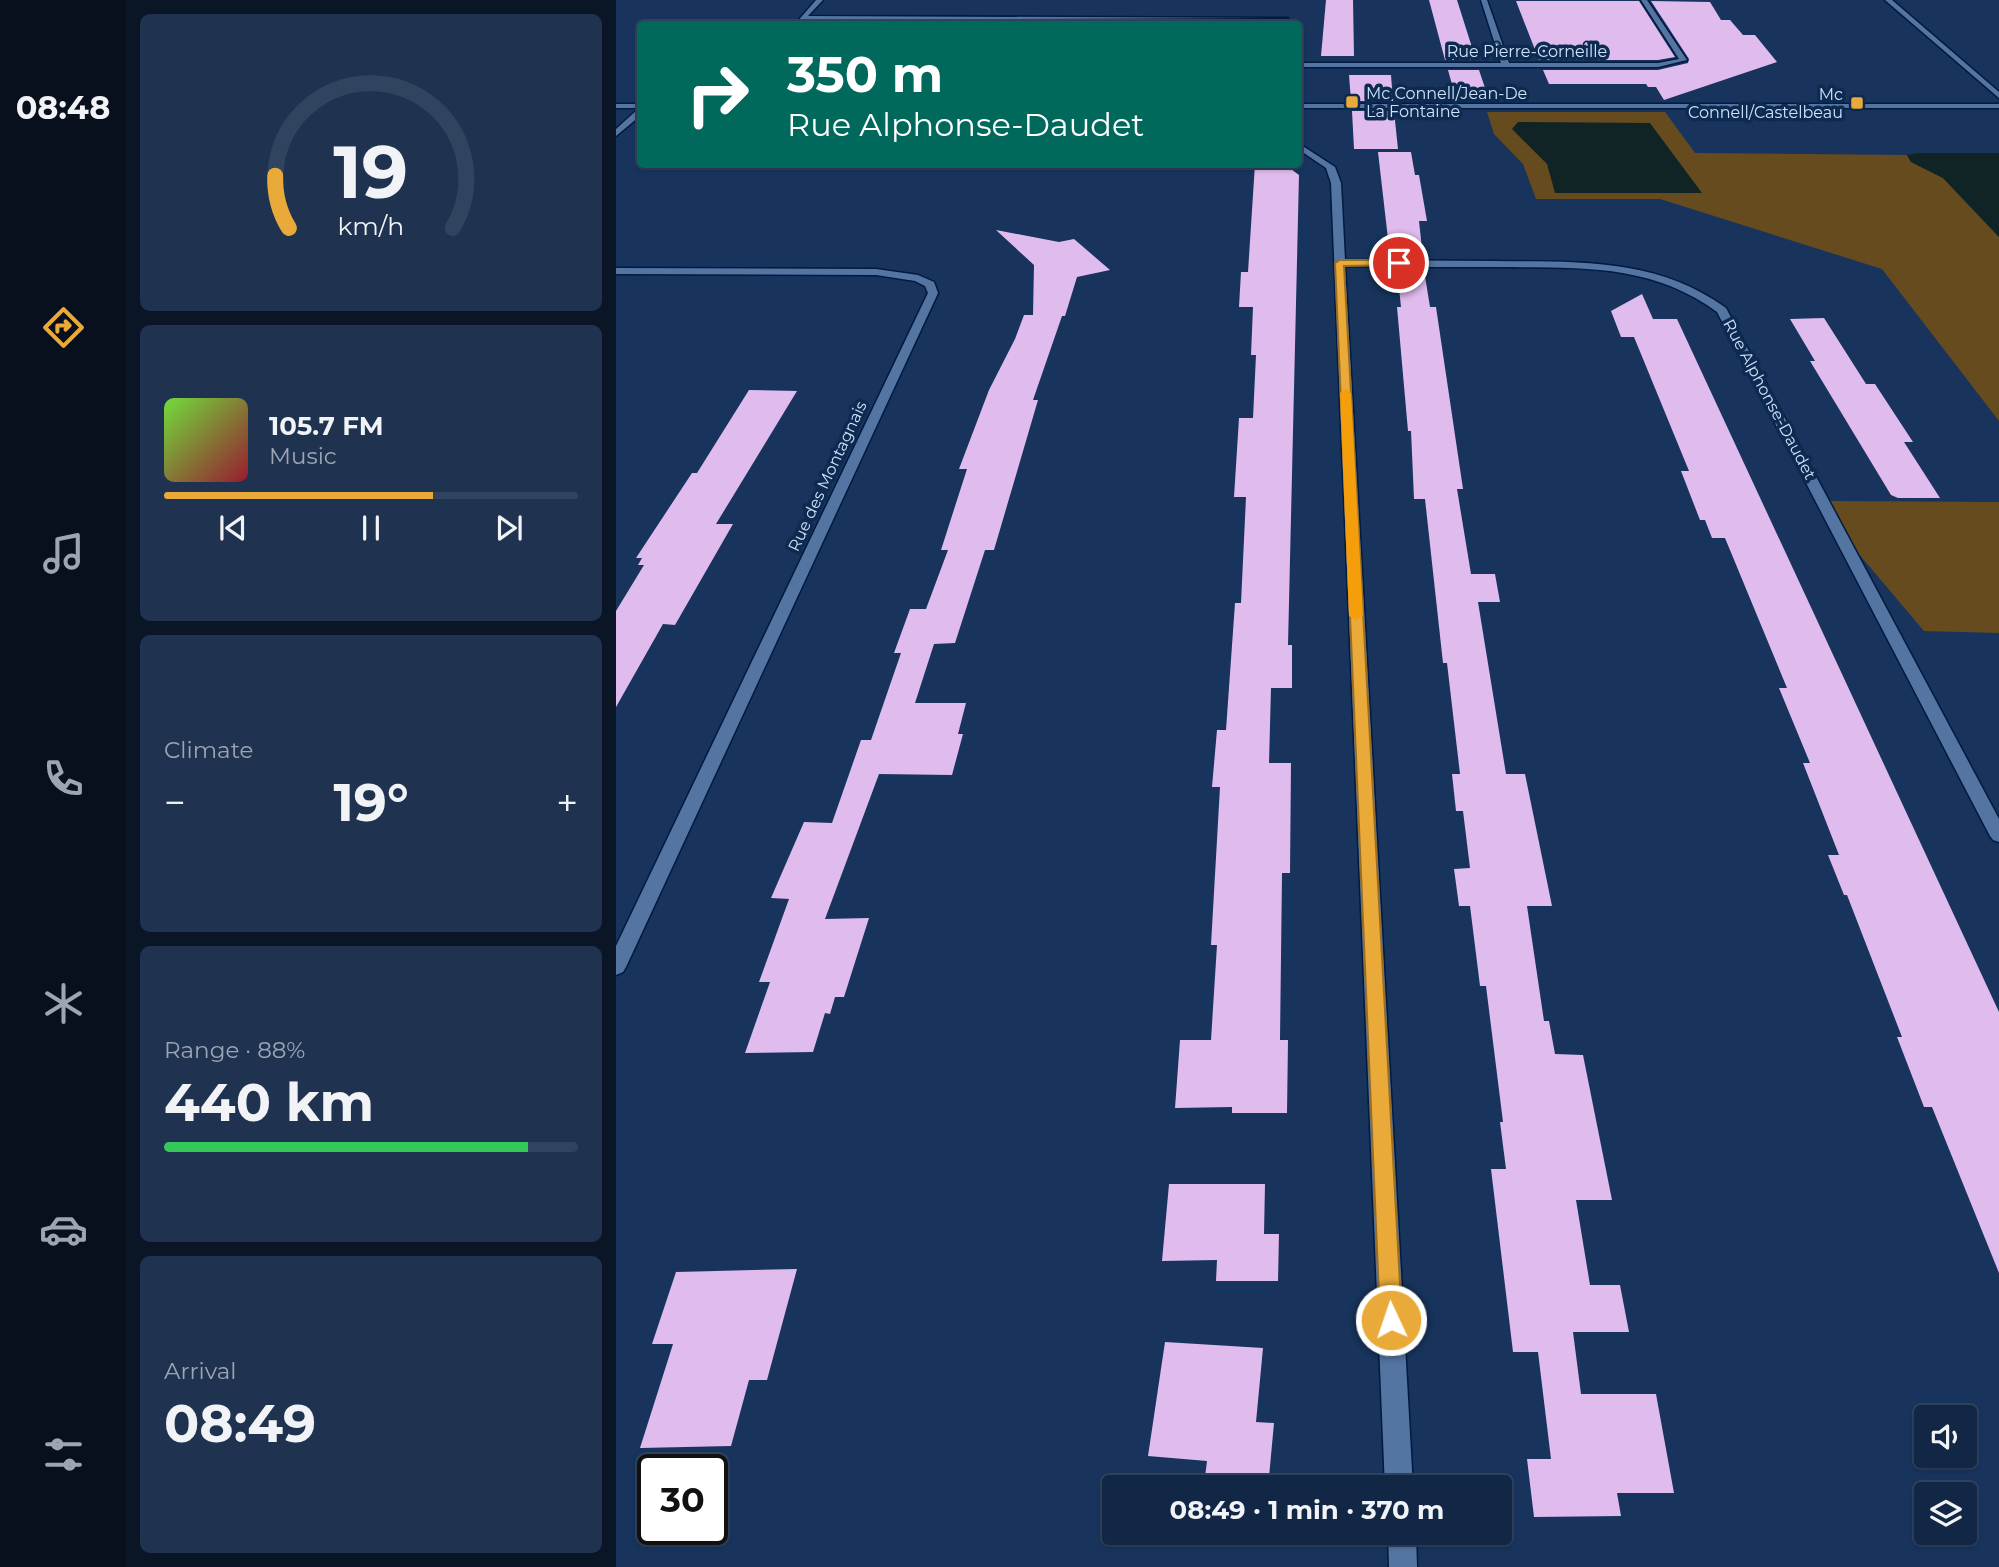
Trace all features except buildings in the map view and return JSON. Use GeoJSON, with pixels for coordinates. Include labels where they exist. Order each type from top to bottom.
{"type":"FeatureCollection","features":[{"type":"Feature","properties":{"kind":"street"},"geometry":{"type":"LineString","coordinates":[[799,21],[820,0]]}},
{"type":"Feature","properties":{"kind":"street"},"geometry":{"type":"LineString","coordinates":[[1484,0],[1506,65]]}},
{"type":"Feature","properties":{"kind":"street","name":"Rue Pierre-Corneille"},"geometry":{"type":"LineString","coordinates":[[1302,65],[1658,65],[1683,60],[1644,0]]}},
{"type":"Feature","properties":{"kind":"street"},"geometry":{"type":"LineString","coordinates":[[1888,0],[1999,96]]}},
{"type":"Feature","properties":{"kind":"street"},"geometry":{"type":"LineString","coordinates":[[799,21],[1285,21],[1287,9]]}},
{"type":"Feature","properties":{"kind":"street"},"geometry":{"type":"LineString","coordinates":[[616,106],[637,106]]}},
{"type":"Feature","properties":{"kind":"street"},"geometry":{"type":"LineString","coordinates":[[1302,106],[1999,106]]}},
{"type":"Feature","properties":{"kind":"street"},"geometry":{"type":"LineString","coordinates":[[616,133],[637,115]]}},
{"type":"Feature","properties":{"kind":"street"},"geometry":{"type":"LineString","coordinates":[[1302,148],[1330,167],[1334,173],[1398,1475]]}},
{"type":"Feature","properties":{"kind":"street","name":"Rue Alphonse-Daudet"},"geometry":{"type":"LineString","coordinates":[[1340,263],[1602,265],[1634,271],[1713,302],[1729,319],[1997,827]]}},
{"type":"Feature","properties":{"kind":"street","name":"Rue des Montagnais"},"geometry":{"type":"LineString","coordinates":[[616,271],[888,273],[918,278],[930,284],[933,293],[616,967]]}},
{"type":"Feature","properties":{"kind":"street"},"geometry":{"type":"LineString","coordinates":[[1402,1545],[1403,1567]]}},
{"type":"Feature","properties":{"kind":"shaded area"},"geometry":{"type":"Polygon","coordinates":[[[1487,112],[1665,112],[1695,153],[1907,155],[1911,162],[1943,178],[1999,237],[1999,421],[1882,269],[1660,199],[1536,199],[1523,164],[1494,134],[1487,112]]]}},
{"type":"Feature","properties":{"kind":"shaded area"},"geometry":{"type":"Polygon","coordinates":[[[1518,122],[1650,123],[1702,193],[1555,193],[1547,164],[1512,129],[1518,122]]]}},
{"type":"Feature","properties":{"kind":"shaded area"},"geometry":{"type":"Polygon","coordinates":[[[1999,153],[1999,237],[1943,178],[1911,162],[1907,155],[1999,153]]]}},
{"type":"Feature","properties":{"kind":"shaded area"},"geometry":{"type":"Polygon","coordinates":[[[1823,501],[1999,502],[1999,633],[1924,631],[1841,533],[1823,501]]]}},
{"type":"Feature","properties":{"kind":"slow traffic"},"geometry":{"type":"LineString","coordinates":[[1346,393],[1356,616]]}},
{"type":"Feature","properties":{"kind":"place","name":"Mc Connell/Jean-De La Fontaine"},"geometry":{"type":"Point","coordinates":[1352,102]}},
{"type":"Feature","properties":{"kind":"place","name":"Mc Connell/Castelbeau"},"geometry":{"type":"Point","coordinates":[1857,103]}},
{"type":"Feature","properties":{"kind":"route"},"geometry":{"type":"LineString","coordinates":[[1391,1320],[1340,263],[1399,263]]}}]}
